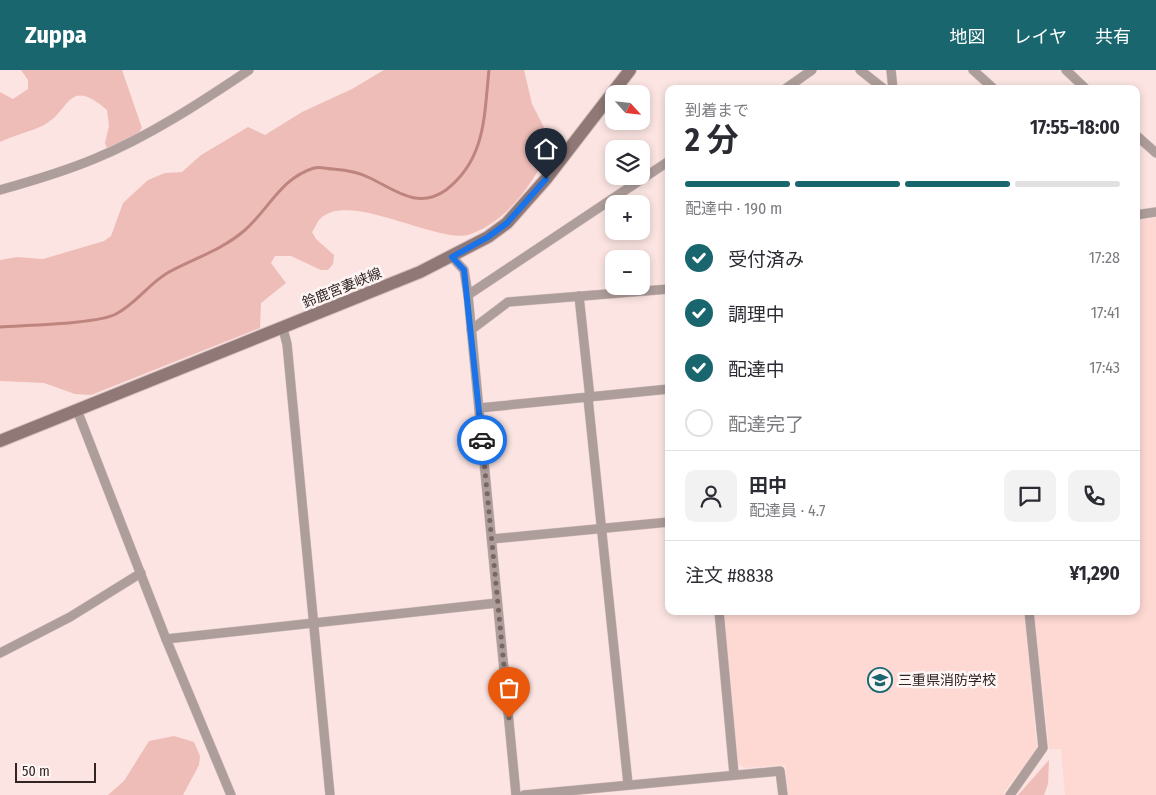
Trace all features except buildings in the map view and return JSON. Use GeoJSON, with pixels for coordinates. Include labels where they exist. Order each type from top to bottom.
{"type":"FeatureCollection","features":[{"type":"Feature","properties":{"kind":"main road","name":"鈴鹿宮妻峡線"},"geometry":{"type":"LineString","coordinates":[[0,441],[283,328],[452,257],[488,237],[507,223],[546,179],[630,70]]}},
{"type":"Feature","properties":{"kind":"street"},"geometry":{"type":"LineString","coordinates":[[0,190],[68,169],[120,147],[249,70]]}},
{"type":"Feature","properties":{"kind":"street"},"geometry":{"type":"LineString","coordinates":[[790,85],[812,70]]}},
{"type":"Feature","properties":{"kind":"street"},"geometry":{"type":"LineString","coordinates":[[860,70],[879,85]]}},
{"type":"Feature","properties":{"kind":"street"},"geometry":{"type":"LineString","coordinates":[[891,70],[893,85]]}},
{"type":"Feature","properties":{"kind":"street"},"geometry":{"type":"LineString","coordinates":[[973,70],[990,85]]}},
{"type":"Feature","properties":{"kind":"street"},"geometry":{"type":"LineString","coordinates":[[1066,70],[1082,85]]}},
{"type":"Feature","properties":{"kind":"street"},"geometry":{"type":"LineString","coordinates":[[1140,139],[1156,154]]}},
{"type":"Feature","properties":{"kind":"street"},"geometry":{"type":"LineString","coordinates":[[468,295],[665,164]]}},
{"type":"Feature","properties":{"kind":"street"},"geometry":{"type":"LineString","coordinates":[[1140,214],[1156,212]]}},
{"type":"Feature","properties":{"kind":"street"},"geometry":{"type":"LineString","coordinates":[[452,257],[464,270],[468,295],[516,795]]}},
{"type":"Feature","properties":{"kind":"street"},"geometry":{"type":"LineString","coordinates":[[471,330],[508,302],[665,289]]}},
{"type":"Feature","properties":{"kind":"street"},"geometry":{"type":"LineString","coordinates":[[579,296],[628,784]]}},
{"type":"Feature","properties":{"kind":"street"},"geometry":{"type":"LineString","coordinates":[[283,328],[330,795]]}},
{"type":"Feature","properties":{"kind":"street"},"geometry":{"type":"LineString","coordinates":[[479,408],[665,389]]}},
{"type":"Feature","properties":{"kind":"street"},"geometry":{"type":"LineString","coordinates":[[77,410],[166,639],[231,795]]}},
{"type":"Feature","properties":{"kind":"street"},"geometry":{"type":"LineString","coordinates":[[492,539],[665,522]]}},
{"type":"Feature","properties":{"kind":"street"},"geometry":{"type":"LineString","coordinates":[[0,653],[70,617],[141,573]]}},
{"type":"Feature","properties":{"kind":"street"},"geometry":{"type":"LineString","coordinates":[[166,639],[497,603]]}},
{"type":"Feature","properties":{"kind":"street"},"geometry":{"type":"LineString","coordinates":[[720,615],[734,774]]}},
{"type":"Feature","properties":{"kind":"street"},"geometry":{"type":"LineString","coordinates":[[1010,795],[1043,748],[1029,615]]}},
{"type":"Feature","properties":{"kind":"street"},"geometry":{"type":"LineString","coordinates":[[524,795],[780,771],[783,795]]}},
{"type":"Feature","properties":{"kind":"shaded area"},"geometry":{"type":"Polygon","coordinates":[[[21,70],[122,70],[142,128],[133,140],[108,150],[105,143],[109,126],[107,110],[94,100],[84,96],[77,96],[71,99],[53,119],[44,125],[0,142],[0,92],[13,99],[28,89],[28,80],[21,70]]]}},
{"type":"Feature","properties":{"kind":"shaded area"},"geometry":{"type":"Polygon","coordinates":[[[384,70],[524,70],[532,104],[552,143],[530,184],[510,209],[485,228],[471,234],[457,236],[372,214],[351,210],[333,212],[320,219],[312,232],[316,239],[334,255],[333,264],[328,270],[321,270],[291,256],[275,256],[271,263],[286,283],[261,303],[260,328],[91,395],[75,394],[44,383],[0,381],[0,260],[17,257],[43,259],[104,241],[111,236],[123,203],[148,180],[165,173],[182,172],[201,155],[248,127],[265,135],[302,112],[352,89],[384,70]]]}},
{"type":"Feature","properties":{"kind":"shaded area"},"geometry":{"type":"Polygon","coordinates":[[[1156,218],[1156,795],[1065,795],[1061,749],[1049,749],[1034,615],[1140,615],[1140,220],[1156,218]]]}},
{"type":"Feature","properties":{"kind":"shaded area","name":"三重県消防学校"},"geometry":{"type":"Polygon","coordinates":[[[724,615],[1024,615],[1037,748],[1004,792],[1005,795],[788,795],[785,765],[744,768],[738,764],[724,615]]]}},
{"type":"Feature","properties":{"kind":"shaded area"},"geometry":{"type":"Polygon","coordinates":[[[174,736],[194,742],[200,756],[199,765],[183,795],[108,795],[124,781],[149,741],[174,736]]]}},
{"type":"Feature","properties":{"kind":"shaded area"},"geometry":{"type":"Polygon","coordinates":[[[1049,760],[1048,784],[1044,795],[1018,795],[1049,760]]]}},
{"type":"Feature","properties":{"kind":"waterway"},"geometry":{"type":"LineString","coordinates":[[0,327],[78,322],[116,314],[169,272],[236,237],[254,222],[284,186],[314,168],[321,167],[357,173],[407,196],[416,198],[436,196],[459,178],[469,165],[476,151],[484,120],[489,70]]}},
{"type":"Feature","properties":{"kind":"way so far"},"geometry":{"type":"LineString","coordinates":[[482,440],[509,718]]}},
{"type":"Feature","properties":{"kind":"place","name":"三重県消防学校"},"geometry":{"type":"Point","coordinates":[880,680]}},
{"type":"Feature","properties":{"kind":"route"},"geometry":{"type":"LineString","coordinates":[[482,440],[464,270],[452,257],[488,237],[507,223],[546,179]]}}]}
